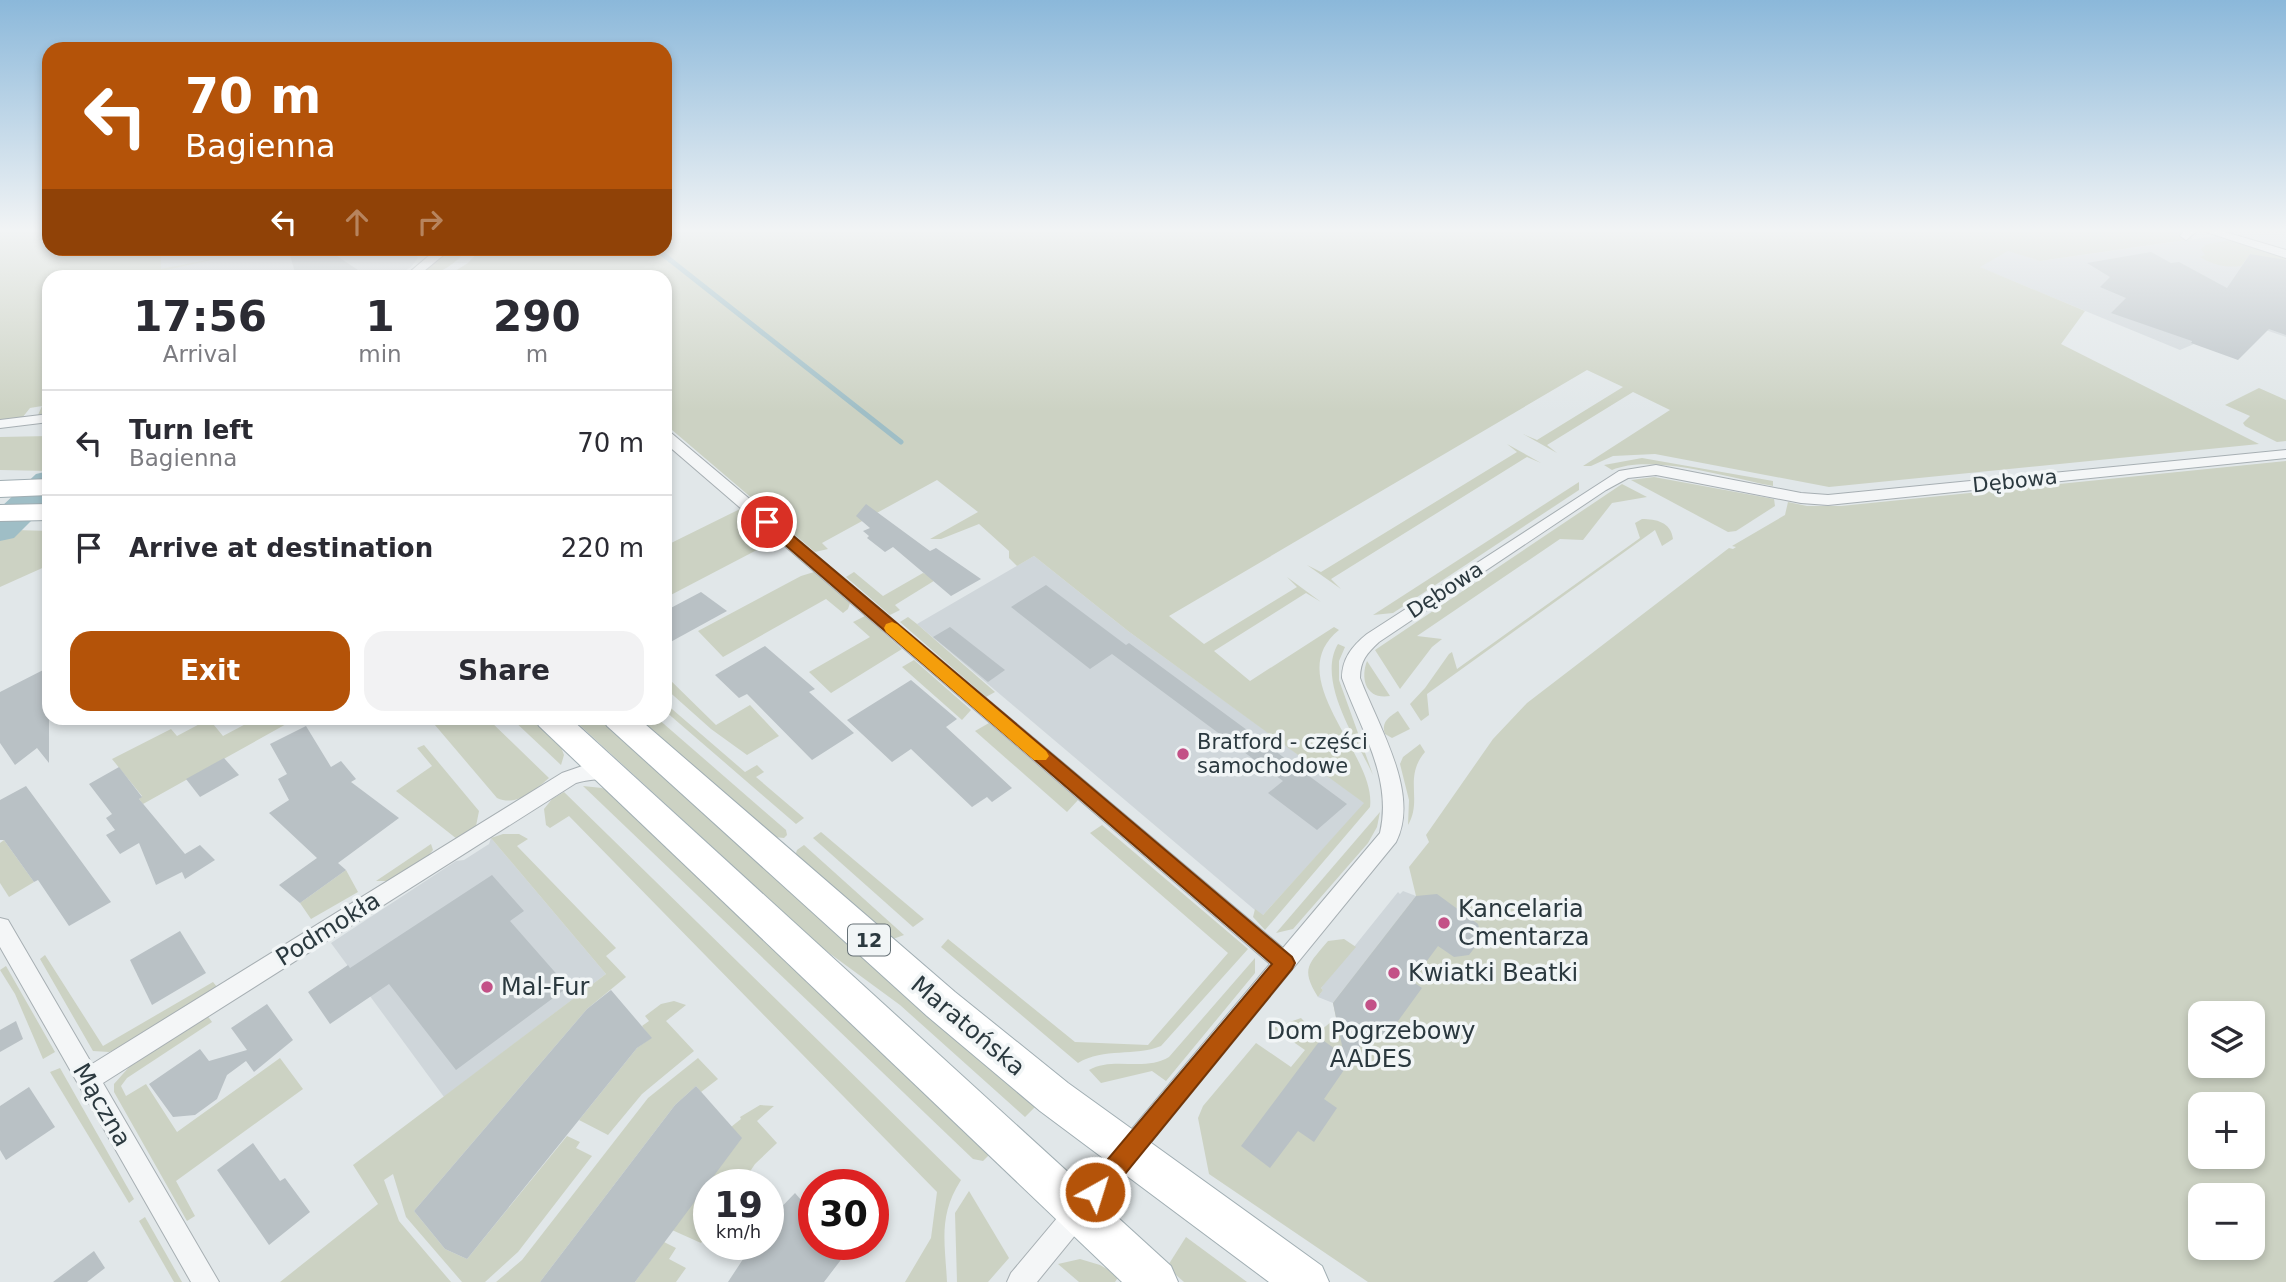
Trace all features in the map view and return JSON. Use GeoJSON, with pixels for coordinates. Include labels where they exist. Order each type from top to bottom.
{"type":"FeatureCollection","features":[{"type":"Feature","properties":{"kind":"main road"},"geometry":{"type":"LineString","coordinates":[[8,488],[42,502]]}},
{"type":"Feature","properties":{"kind":"main road"},"geometry":{"type":"LineString","coordinates":[[0,513],[42,505]]}},
{"type":"Feature","properties":{"kind":"main road","name":"12"},"geometry":{"type":"LineString","coordinates":[[555,725],[587,766],[1155,1282]]}},
{"type":"Feature","properties":{"kind":"main road","name":"Maratońska"},"geometry":{"type":"LineString","coordinates":[[626,725],[941,1004],[1054,1097],[1306,1282]]}},
{"type":"Feature","properties":{"kind":"street"},"geometry":{"type":"LineString","coordinates":[[0,424],[42,419]]}},
{"type":"Feature","properties":{"kind":"street"},"geometry":{"type":"LineString","coordinates":[[672,441],[1285,963]]}},
{"type":"Feature","properties":{"kind":"street","name":"Dębowa"},"geometry":{"type":"LineString","coordinates":[[1020,1282],[1382,848],[1393,826],[1396,806],[1351,678],[1355,655],[1373,638],[1618,477],[1634,471],[1656,470],[1801,498],[1829,500],[2286,454]]}},
{"type":"Feature","properties":{"kind":"street","name":"Podmokła"},"geometry":{"type":"LineString","coordinates":[[87,1080],[587,766]]}},
{"type":"Feature","properties":{"kind":"street","name":"Mączna"},"geometry":{"type":"LineString","coordinates":[[0,927],[206,1282]]}},
{"type":"Feature","properties":{"kind":"shaded area"},"geometry":{"type":"Polygon","coordinates":[[[2039,292],[2286,292],[2286,337],[2207,310],[2205,329],[2191,342],[2194,344],[2180,350],[2039,292]]]}},
{"type":"Feature","properties":{"kind":"shaded area","name":"Bratford - części samochodowe"},"geometry":{"type":"Polygon","coordinates":[[[1034,556],[1128,631],[1365,803],[1262,916],[917,624],[1034,556]]]}},
{"type":"Feature","properties":{"kind":"shaded area","name":"Mal-Fur"},"geometry":{"type":"Polygon","coordinates":[[[491,838],[606,974],[444,1097],[331,943],[456,861],[464,860],[489,844],[491,838]]]}},
{"type":"Feature","properties":{"kind":"shaded area"},"geometry":{"type":"Polygon","coordinates":[[[1403,891],[1416,896],[1341,994],[1333,1003],[1318,997],[1323,990],[1321,988],[1398,892],[1400,894],[1403,891]]]}},
{"type":"Feature","properties":{"kind":"green space"},"geometry":{"type":"Polygon","coordinates":[[[0,292],[42,292],[42,406],[30,408],[22,418],[0,420],[0,292]]]}},
{"type":"Feature","properties":{"kind":"green space"},"geometry":{"type":"Polygon","coordinates":[[[672,292],[2039,292],[2085,311],[2061,344],[2259,444],[1829,487],[1655,454],[1613,456],[1591,466],[1583,466],[1670,410],[1633,392],[1547,445],[1557,453],[1523,434],[1537,440],[1623,387],[1587,370],[1169,616],[1204,644],[1297,587],[1287,577],[1321,602],[1306,593],[1214,651],[1250,681],[1334,627],[1339,630],[1323,649],[1320,670],[1324,693],[1360,764],[1368,786],[1370,807],[1265,930],[1253,917],[1255,909],[1263,915],[1364,803],[1128,631],[1034,556],[1017,566],[1009,558],[1009,551],[979,524],[941,539],[930,539],[978,512],[937,480],[822,543],[828,549],[815,552],[672,430],[672,292]]]}},
{"type":"Feature","properties":{"kind":"green space"},"geometry":{"type":"Polygon","coordinates":[[[2259,388],[2286,400],[2286,441],[2277,442],[2245,426],[2243,423],[2250,416],[2225,405],[2259,388]]]}},
{"type":"Feature","properties":{"kind":"green space"},"geometry":{"type":"Polygon","coordinates":[[[42,436],[42,471],[0,470],[0,437],[42,436]]]}},
{"type":"Feature","properties":{"kind":"green space"},"geometry":{"type":"Polygon","coordinates":[[[1507,444],[1541,463],[1527,457],[1331,579],[1341,589],[1307,565],[1321,572],[1517,452],[1507,444]]]}},
{"type":"Feature","properties":{"kind":"green space"},"geometry":{"type":"Polygon","coordinates":[[[1642,458],[1773,481],[1773,486],[1669,465],[1628,465],[1612,470],[1604,465],[1642,458]]]}},
{"type":"Feature","properties":{"kind":"green space"},"geometry":{"type":"Polygon","coordinates":[[[2286,461],[2286,1282],[1368,1282],[1209,1174],[1198,1118],[1203,1106],[1256,1043],[1291,1067],[1305,1050],[1273,1028],[1301,1018],[1316,1034],[1336,1018],[1333,1003],[1416,896],[1409,867],[1429,842],[1426,835],[1493,739],[1527,703],[1729,548],[1733,549],[1736,547],[1732,546],[1785,515],[1788,502],[1807,506],[1841,506],[2286,461]]]}},
{"type":"Feature","properties":{"kind":"green space"},"geometry":{"type":"Polygon","coordinates":[[[1654,477],[1774,499],[1775,506],[1736,531],[1728,532],[1631,480],[1654,477]]]}},
{"type":"Feature","properties":{"kind":"green space"},"geometry":{"type":"Polygon","coordinates":[[[1579,482],[1579,490],[1393,613],[1373,615],[1579,482]]]}},
{"type":"Feature","properties":{"kind":"green space"},"geometry":{"type":"Polygon","coordinates":[[[1622,484],[1647,497],[1612,503],[1583,540],[1560,539],[1417,636],[1442,639],[1432,647],[1400,689],[1375,650],[1622,484]]]}},
{"type":"Feature","properties":{"kind":"green space"},"geometry":{"type":"Polygon","coordinates":[[[740,509],[754,520],[744,526],[748,530],[760,527],[776,540],[672,594],[672,543],[740,509]]]}},
{"type":"Feature","properties":{"kind":"green space"},"geometry":{"type":"Polygon","coordinates":[[[1642,519],[1666,525],[1673,539],[1662,546],[1655,530],[1427,694],[1429,715],[1421,721],[1410,704],[1449,654],[1452,652],[1457,669],[1640,538],[1635,523],[1642,519]]]}},
{"type":"Feature","properties":{"kind":"green space"},"geometry":{"type":"Polygon","coordinates":[[[16,530],[42,531],[42,568],[0,587],[0,537],[16,530]]]}},
{"type":"Feature","properties":{"kind":"green space"},"geometry":{"type":"Polygon","coordinates":[[[814,572],[850,603],[848,609],[843,613],[826,599],[723,657],[698,631],[801,576],[814,572]]]}},
{"type":"Feature","properties":{"kind":"green space"},"geometry":{"type":"Polygon","coordinates":[[[854,572],[883,596],[923,573],[937,579],[895,605],[900,610],[890,615],[846,577],[854,572]]]}},
{"type":"Feature","properties":{"kind":"green space"},"geometry":{"type":"Polygon","coordinates":[[[865,616],[902,649],[831,693],[809,672],[870,637],[853,622],[865,616]]]}},
{"type":"Feature","properties":{"kind":"green space"},"geometry":{"type":"Polygon","coordinates":[[[908,617],[995,692],[986,697],[900,622],[908,617]]]}},
{"type":"Feature","properties":{"kind":"green space"},"geometry":{"type":"Polygon","coordinates":[[[1338,644],[1345,647],[1339,661],[1339,680],[1373,775],[1349,728],[1335,692],[1333,659],[1338,644]]]}},
{"type":"Feature","properties":{"kind":"green space"},"geometry":{"type":"Polygon","coordinates":[[[914,660],[971,710],[962,720],[902,667],[914,660]]]}},
{"type":"Feature","properties":{"kind":"green space"},"geometry":{"type":"Polygon","coordinates":[[[1367,661],[1390,696],[1375,695],[1367,687],[1364,675],[1367,661]]]}},
{"type":"Feature","properties":{"kind":"green space"},"geometry":{"type":"Polygon","coordinates":[[[672,682],[716,725],[750,705],[779,736],[747,755],[711,729],[672,694],[672,682]]]}},
{"type":"Feature","properties":{"kind":"green space"},"geometry":{"type":"Polygon","coordinates":[[[672,709],[745,772],[757,765],[764,772],[756,777],[804,818],[796,824],[672,717],[672,709]]]}},
{"type":"Feature","properties":{"kind":"green space"},"geometry":{"type":"Polygon","coordinates":[[[1398,711],[1410,729],[1392,738],[1385,734],[1384,726],[1398,711]]]}},
{"type":"Feature","properties":{"kind":"green space"},"geometry":{"type":"Polygon","coordinates":[[[989,723],[1078,800],[1067,812],[975,731],[989,723]]]}},
{"type":"Feature","properties":{"kind":"green space"},"geometry":{"type":"Polygon","coordinates":[[[198,725],[214,725],[223,736],[244,725],[284,725],[143,804],[139,799],[142,796],[112,759],[171,729],[177,736],[198,725]]]}},
{"type":"Feature","properties":{"kind":"green space"},"geometry":{"type":"Polygon","coordinates":[[[435,725],[494,725],[549,778],[519,799],[497,798],[435,725]]]}},
{"type":"Feature","properties":{"kind":"green space"},"geometry":{"type":"Polygon","coordinates":[[[518,725],[537,725],[561,747],[564,755],[561,765],[518,725]]]}},
{"type":"Feature","properties":{"kind":"green space"},"geometry":{"type":"Polygon","coordinates":[[[580,725],[606,725],[869,963],[1036,1106],[1025,1117],[900,1005],[821,947],[580,725]]]}},
{"type":"Feature","properties":{"kind":"green space"},"geometry":{"type":"Polygon","coordinates":[[[646,725],[665,725],[786,830],[787,835],[784,838],[774,837],[646,725]]]}},
{"type":"Feature","properties":{"kind":"green space"},"geometry":{"type":"Polygon","coordinates":[[[1420,744],[1425,752],[1415,771],[1414,806],[1408,825],[1409,800],[1400,764],[1403,757],[1420,744]]]}},
{"type":"Feature","properties":{"kind":"green space"},"geometry":{"type":"Polygon","coordinates":[[[424,745],[479,811],[476,826],[457,839],[396,791],[432,766],[417,748],[424,745]]]}},
{"type":"Feature","properties":{"kind":"green space"},"geometry":{"type":"Polygon","coordinates":[[[583,786],[602,788],[610,792],[990,1154],[983,1161],[973,1159],[583,786]]]}},
{"type":"Feature","properties":{"kind":"green space"},"geometry":{"type":"Polygon","coordinates":[[[564,792],[961,1180],[946,1218],[944,1242],[947,1282],[905,1282],[931,1238],[937,1192],[569,816],[550,828],[546,825],[544,809],[552,799],[564,792]]]}},
{"type":"Feature","properties":{"kind":"green space"},"geometry":{"type":"Polygon","coordinates":[[[1380,812],[1377,827],[1368,843],[1293,929],[1276,933],[1380,812]]]}},
{"type":"Feature","properties":{"kind":"green space"},"geometry":{"type":"Polygon","coordinates":[[[1102,825],[1248,949],[1161,1046],[1141,1051],[1098,1055],[1078,1063],[941,947],[948,939],[1075,1042],[1148,1045],[1228,953],[1090,833],[1102,825]]]}},
{"type":"Feature","properties":{"kind":"green space"},"geometry":{"type":"Polygon","coordinates":[[[821,832],[924,919],[913,927],[813,838],[821,832]]]}},
{"type":"Feature","properties":{"kind":"green space"},"geometry":{"type":"Polygon","coordinates":[[[503,834],[519,834],[528,839],[517,846],[616,948],[606,956],[626,977],[587,1009],[414,1211],[445,1249],[467,1259],[567,1136],[580,1142],[576,1148],[592,1156],[518,1252],[485,1282],[462,1282],[406,1217],[393,1174],[384,1180],[399,1221],[451,1282],[280,1282],[378,1204],[353,1165],[606,974],[491,838],[503,834]]]}},
{"type":"Feature","properties":{"kind":"green space"},"geometry":{"type":"Polygon","coordinates":[[[4,840],[34,882],[9,897],[0,883],[0,843],[4,840]]]}},
{"type":"Feature","properties":{"kind":"green space"},"geometry":{"type":"Polygon","coordinates":[[[431,844],[433,850],[428,856],[388,881],[376,881],[431,844]]]}},
{"type":"Feature","properties":{"kind":"green space"},"geometry":{"type":"Polygon","coordinates":[[[804,845],[904,935],[893,939],[795,856],[797,850],[804,845]]]}},
{"type":"Feature","properties":{"kind":"green space"},"geometry":{"type":"Polygon","coordinates":[[[346,870],[358,892],[311,919],[300,903],[346,870]]]}},
{"type":"Feature","properties":{"kind":"green space"},"geometry":{"type":"Polygon","coordinates":[[[1344,939],[1356,947],[1321,988],[1323,990],[1318,997],[1309,979],[1309,967],[1328,941],[1344,939]]]}},
{"type":"Feature","properties":{"kind":"green space"},"geometry":{"type":"Polygon","coordinates":[[[45,955],[103,1046],[213,982],[217,987],[117,1049],[109,1052],[93,1051],[40,959],[45,955]]]}},
{"type":"Feature","properties":{"kind":"green space"},"geometry":{"type":"Polygon","coordinates":[[[1255,958],[1255,973],[1166,1081],[1152,1071],[1101,1083],[1089,1070],[1108,1064],[1150,1063],[1169,1057],[1255,958]]]}},
{"type":"Feature","properties":{"kind":"green space"},"geometry":{"type":"Polygon","coordinates":[[[6,966],[55,1052],[43,1059],[15,994],[0,970],[6,966]]]}},
{"type":"Feature","properties":{"kind":"green space"},"geometry":{"type":"Polygon","coordinates":[[[674,1001],[686,1005],[666,1021],[694,1051],[642,1094],[608,1135],[579,1120],[637,1048],[651,1038],[642,1026],[649,1021],[645,1016],[661,1004],[674,1001]]]}},
{"type":"Feature","properties":{"kind":"green space"},"geometry":{"type":"Polygon","coordinates":[[[207,1015],[212,1022],[127,1078],[121,1086],[126,1096],[146,1084],[177,1132],[280,1058],[303,1089],[176,1181],[195,1216],[187,1221],[114,1092],[114,1084],[130,1066],[207,1015]]]}},
{"type":"Feature","properties":{"kind":"green space"},"geometry":{"type":"Polygon","coordinates":[[[698,1058],[718,1079],[701,1092],[696,1086],[675,1105],[540,1282],[496,1282],[522,1260],[648,1098],[698,1058]]]}},
{"type":"Feature","properties":{"kind":"green space"},"geometry":{"type":"Polygon","coordinates":[[[60,1068],[134,1199],[129,1203],[50,1072],[60,1068]]]}},
{"type":"Feature","properties":{"kind":"green space"},"geometry":{"type":"Polygon","coordinates":[[[760,1105],[774,1106],[757,1121],[777,1143],[752,1169],[707,1169],[731,1127],[740,1117],[760,1105]]]}},
{"type":"Feature","properties":{"kind":"green space"},"geometry":{"type":"Polygon","coordinates":[[[969,1191],[1009,1258],[988,1282],[957,1282],[955,1213],[969,1191]]]}},
{"type":"Feature","properties":{"kind":"green space"},"geometry":{"type":"Polygon","coordinates":[[[693,1193],[693,1239],[672,1230],[693,1193]]]}},
{"type":"Feature","properties":{"kind":"green space"},"geometry":{"type":"Polygon","coordinates":[[[145,1217],[182,1282],[174,1282],[139,1221],[145,1217]]]}},
{"type":"Feature","properties":{"kind":"green space"},"geometry":{"type":"Polygon","coordinates":[[[1186,1237],[1247,1282],[1184,1282],[1167,1267],[1186,1237]]]}},
{"type":"Feature","properties":{"kind":"green space"},"geometry":{"type":"Polygon","coordinates":[[[664,1242],[676,1248],[669,1259],[686,1268],[676,1282],[635,1282],[664,1242]]]}},
{"type":"Feature","properties":{"kind":"green space"},"geometry":{"type":"Polygon","coordinates":[[[1080,1259],[1100,1265],[1119,1276],[1115,1282],[1079,1282],[1058,1264],[1080,1259]]]}},
{"type":"Feature","properties":{"kind":"building"},"geometry":{"type":"Polygon","coordinates":[[[2111,292],[2286,292],[2286,335],[2269,329],[2238,360],[2111,313],[2126,298],[2111,292]]]}},
{"type":"Feature","properties":{"kind":"building"},"geometry":{"type":"Polygon","coordinates":[[[866,504],[930,551],[936,548],[981,579],[951,596],[893,547],[885,552],[867,538],[869,536],[863,531],[870,528],[856,516],[866,504]]]}},
{"type":"Feature","properties":{"kind":"building"},"geometry":{"type":"Polygon","coordinates":[[[1046,585],[1347,804],[1317,830],[1268,793],[1283,781],[1112,654],[1090,669],[1011,607],[1046,585]]]}},
{"type":"Feature","properties":{"kind":"building"},"geometry":{"type":"Polygon","coordinates":[[[701,592],[727,611],[672,641],[672,607],[701,592]]]}},
{"type":"Feature","properties":{"kind":"building"},"geometry":{"type":"Polygon","coordinates":[[[950,627],[1005,670],[988,682],[933,637],[950,627]]]}},
{"type":"Feature","properties":{"kind":"building"},"geometry":{"type":"Polygon","coordinates":[[[765,646],[815,689],[809,692],[854,733],[812,760],[747,694],[739,698],[715,675],[765,646]]]}},
{"type":"Feature","properties":{"kind":"building"},"geometry":{"type":"Polygon","coordinates":[[[42,671],[42,725],[49,725],[49,763],[37,748],[15,765],[0,743],[0,692],[42,671]]]}},
{"type":"Feature","properties":{"kind":"building"},"geometry":{"type":"Polygon","coordinates":[[[911,680],[957,719],[946,727],[1012,788],[992,802],[987,797],[972,807],[911,749],[892,762],[847,720],[911,680]]]}},
{"type":"Feature","properties":{"kind":"building"},"geometry":{"type":"Polygon","coordinates":[[[306,726],[331,767],[341,761],[356,779],[351,782],[399,818],[338,863],[346,870],[300,903],[279,885],[317,858],[269,813],[289,800],[278,779],[287,774],[270,744],[306,726]]]}},
{"type":"Feature","properties":{"kind":"building"},"geometry":{"type":"Polygon","coordinates":[[[224,758],[239,775],[200,797],[186,779],[224,758]]]}},
{"type":"Feature","properties":{"kind":"building"},"geometry":{"type":"Polygon","coordinates":[[[119,767],[142,797],[139,799],[185,854],[200,845],[215,860],[185,879],[182,872],[156,885],[139,843],[120,854],[106,835],[115,830],[106,818],[112,814],[89,784],[119,767]]]}},
{"type":"Feature","properties":{"kind":"building"},"geometry":{"type":"Polygon","coordinates":[[[26,786],[111,902],[69,926],[38,880],[34,882],[4,840],[0,840],[0,800],[26,786]]]}},
{"type":"Feature","properties":{"kind":"building"},"geometry":{"type":"Polygon","coordinates":[[[492,875],[524,911],[510,921],[568,987],[456,1070],[389,984],[330,1024],[308,992],[348,965],[350,968],[492,875]]]}},
{"type":"Feature","properties":{"kind":"building"},"geometry":{"type":"Polygon","coordinates":[[[1437,894],[1478,924],[1482,938],[1469,955],[1454,957],[1438,946],[1412,981],[1422,988],[1385,1039],[1364,1041],[1324,1099],[1337,1108],[1314,1142],[1298,1131],[1270,1168],[1241,1146],[1321,1039],[1344,1055],[1333,1003],[1416,896],[1437,894]]]}},
{"type":"Feature","properties":{"kind":"building"},"geometry":{"type":"Polygon","coordinates":[[[180,931],[206,973],[152,1005],[130,960],[180,931]]]}},
{"type":"Feature","properties":{"kind":"building"},"geometry":{"type":"Polygon","coordinates":[[[611,990],[652,1038],[637,1048],[467,1259],[445,1249],[414,1211],[587,1009],[611,990]]]}},
{"type":"Feature","properties":{"kind":"building"},"geometry":{"type":"Polygon","coordinates":[[[267,1004],[293,1040],[254,1072],[246,1061],[227,1075],[217,1099],[195,1115],[173,1117],[149,1084],[200,1049],[209,1061],[247,1050],[231,1028],[267,1004]]]}},
{"type":"Feature","properties":{"kind":"building"},"geometry":{"type":"Polygon","coordinates":[[[16,1021],[23,1039],[0,1052],[0,1030],[16,1021]]]}},
{"type":"Feature","properties":{"kind":"building"},"geometry":{"type":"Polygon","coordinates":[[[696,1086],[742,1138],[719,1169],[693,1169],[693,1204],[635,1282],[540,1282],[675,1105],[696,1086]]]}},
{"type":"Feature","properties":{"kind":"building"},"geometry":{"type":"Polygon","coordinates":[[[29,1087],[55,1127],[6,1160],[0,1150],[0,1106],[29,1087]]]}},
{"type":"Feature","properties":{"kind":"building"},"geometry":{"type":"Polygon","coordinates":[[[253,1143],[280,1181],[285,1178],[310,1212],[269,1245],[217,1170],[253,1143]]]}},
{"type":"Feature","properties":{"kind":"building"},"geometry":{"type":"Polygon","coordinates":[[[795,1193],[798,1196],[798,1260],[841,1260],[824,1282],[728,1282],[742,1260],[784,1260],[784,1204],[795,1193]]]}},
{"type":"Feature","properties":{"kind":"building"},"geometry":{"type":"Polygon","coordinates":[[[94,1251],[105,1268],[87,1282],[53,1282],[94,1251]]]}},
{"type":"Feature","properties":{"kind":"waterway"},"geometry":{"type":"LineString","coordinates":[[711,292],[901,442]]}},
{"type":"Feature","properties":{"kind":"waterway"},"geometry":{"type":"LineString","coordinates":[[0,529],[42,489]]}},
{"type":"Feature","properties":{"kind":"slow traffic"},"geometry":{"type":"LineString","coordinates":[[892,628],[1040,756]]}},
{"type":"Feature","properties":{"kind":"place","name":"Bratford - części samochodowe"},"geometry":{"type":"Point","coordinates":[1183,754]}},
{"type":"Feature","properties":{"kind":"place","name":"Kancelaria Cmentarza"},"geometry":{"type":"Point","coordinates":[1444,923]}},
{"type":"Feature","properties":{"kind":"place","name":"Kwiatki Beatki"},"geometry":{"type":"Point","coordinates":[1394,973]}},
{"type":"Feature","properties":{"kind":"place","name":"Mal-Fur"},"geometry":{"type":"Point","coordinates":[487,987]}},
{"type":"Feature","properties":{"kind":"place","name":"Dom Pogrzebowy AADES"},"geometry":{"type":"Point","coordinates":[1371,1005]}},
{"type":"Feature","properties":{"kind":"route"},"geometry":{"type":"LineString","coordinates":[[767,522],[1285,963],[1095,1192]]}}]}
